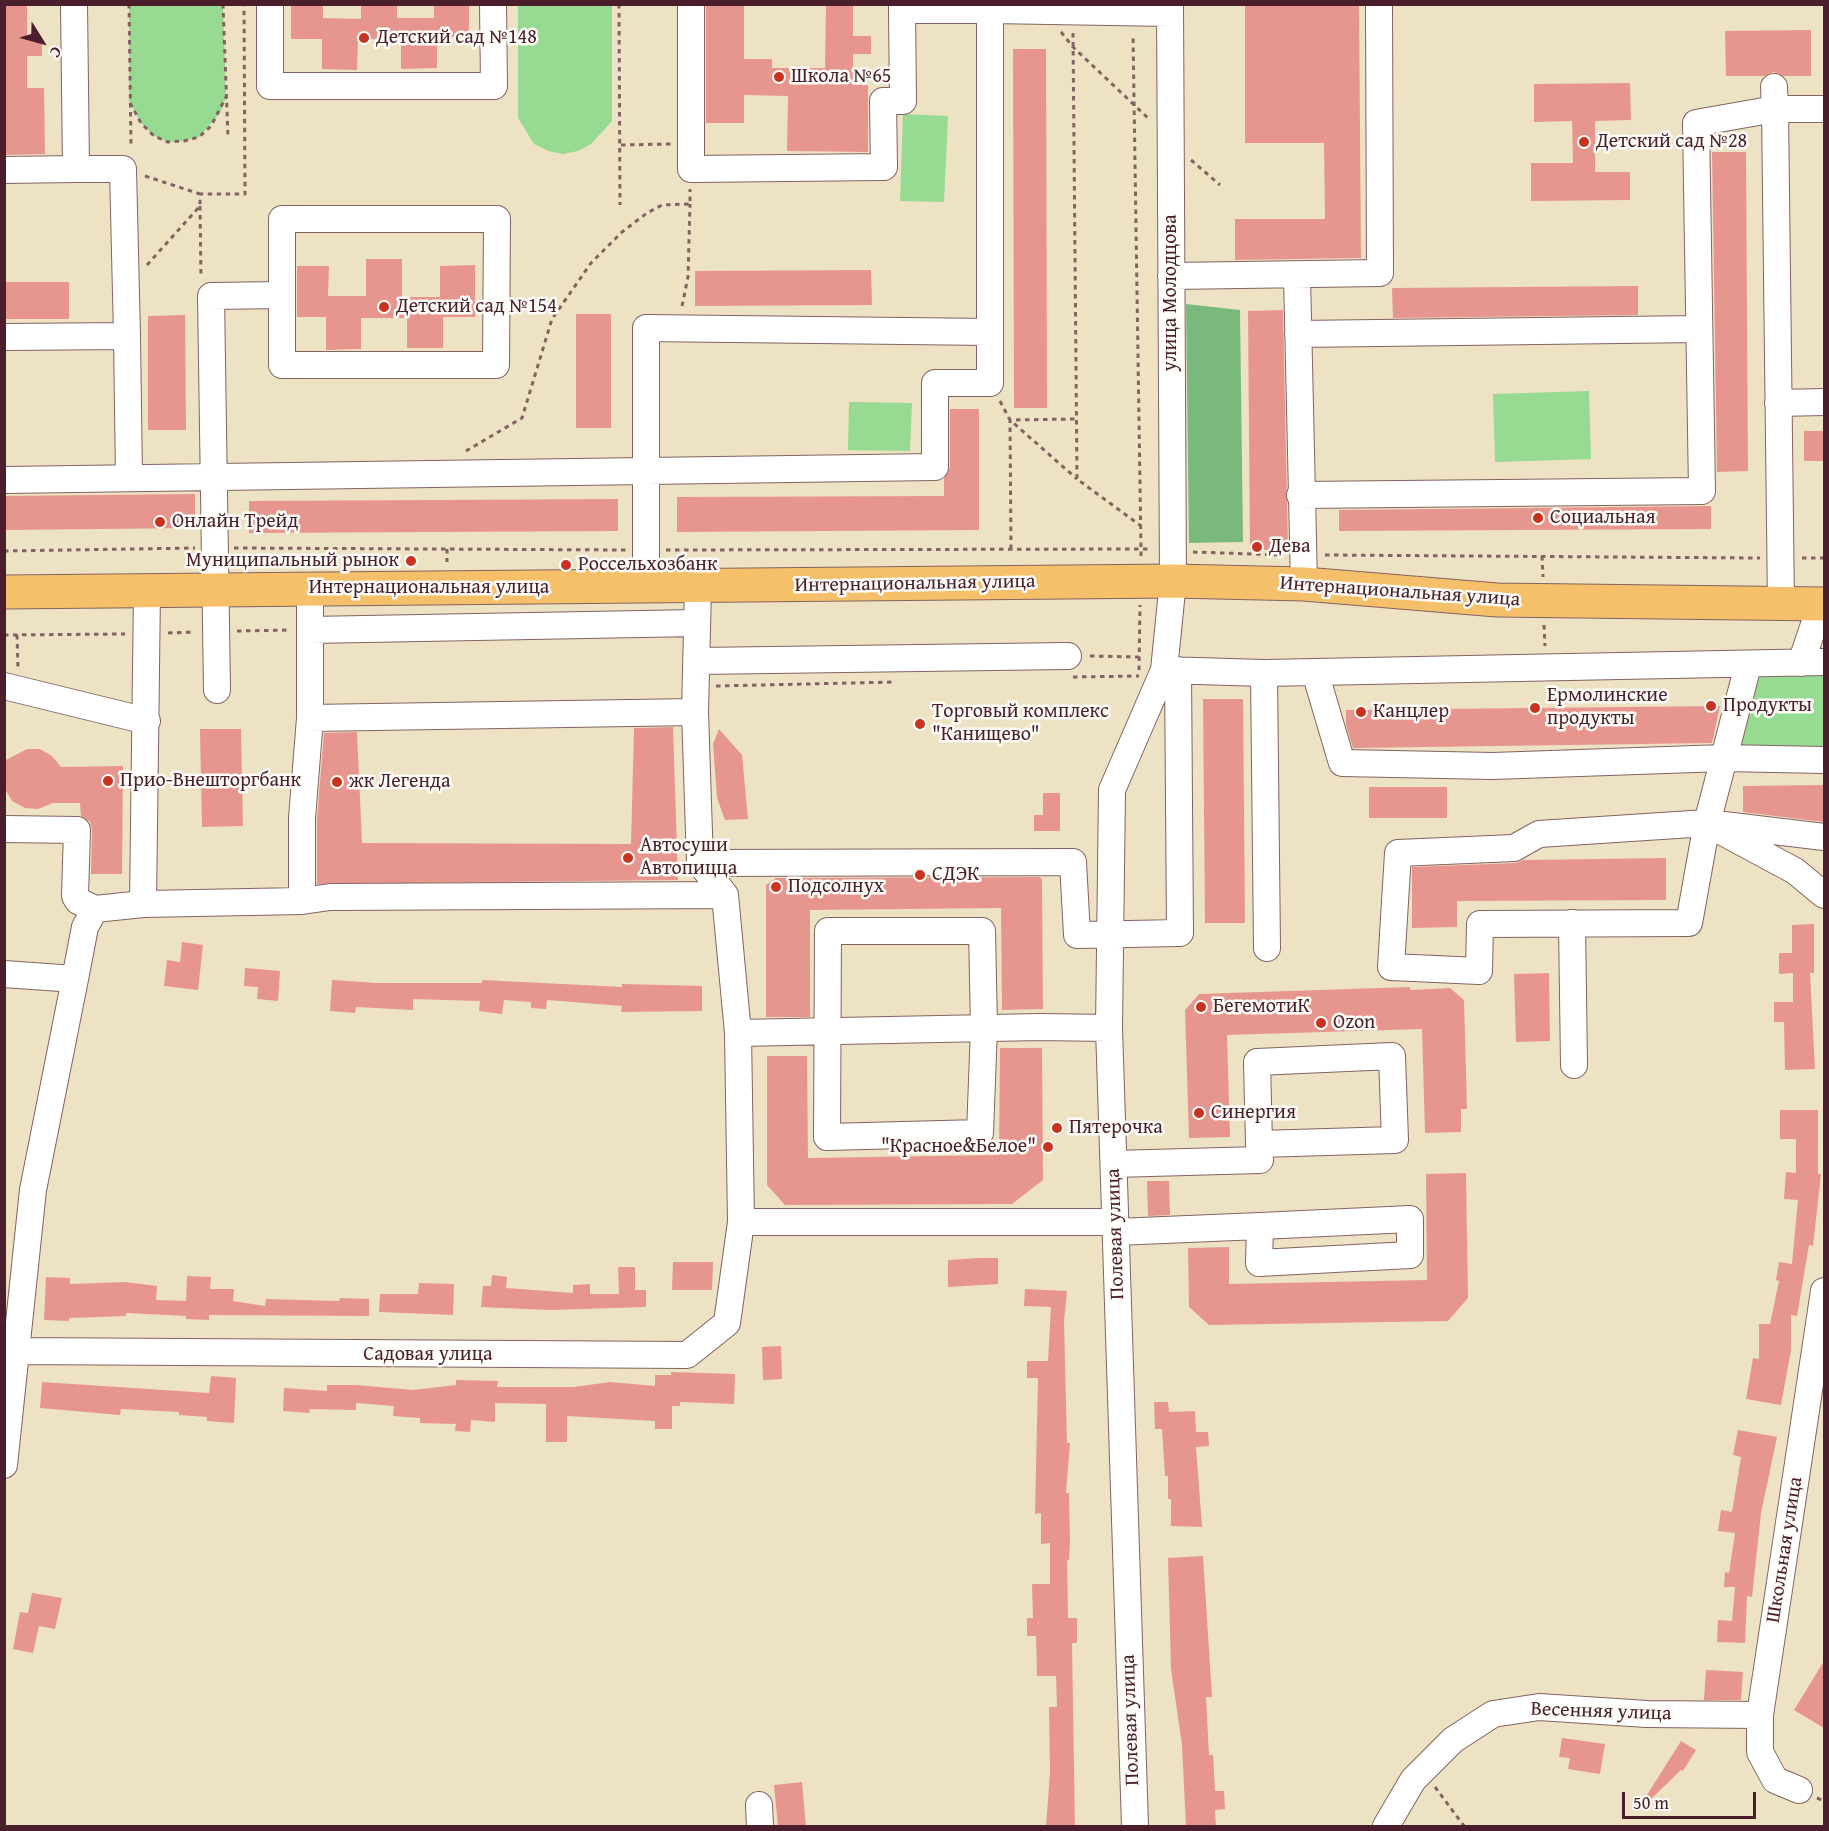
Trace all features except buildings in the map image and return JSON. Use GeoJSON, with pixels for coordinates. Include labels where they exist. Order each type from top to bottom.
{"type":"FeatureCollection","features":[{"type":"Feature","properties":{"kind":"main road","name":"Интернациональная улица"},"geometry":{"type":"LineString","coordinates":[[4,592],[1157,582],[1303,570],[1497,600],[1823,604]]}},
{"type":"Feature","properties":{"kind":"street"},"geometry":{"type":"LineString","coordinates":[[74,4],[76,169]]}},
{"type":"Feature","properties":{"kind":"street"},"geometry":{"type":"LineString","coordinates":[[270,4],[270,87],[494,86],[493,4]]}},
{"type":"Feature","properties":{"kind":"street"},"geometry":{"type":"LineString","coordinates":[[691,4],[691,157],[884,167],[883,101],[903,101],[902,7],[990,7],[1073,13],[1170,9]]}},
{"type":"Feature","properties":{"kind":"street"},"geometry":{"type":"LineString","coordinates":[[1171,276],[1380,273],[1379,4]]}},
{"type":"Feature","properties":{"kind":"street"},"geometry":{"type":"LineString","coordinates":[[4,480],[935,468],[935,384],[990,383],[990,7]]}},
{"type":"Feature","properties":{"kind":"street","name":"улица Молодцова"},"geometry":{"type":"LineString","coordinates":[[1157,582],[1171,276],[1170,9]]}},
{"type":"Feature","properties":{"kind":"street"},"geometry":{"type":"LineString","coordinates":[[1300,495],[1702,491],[1696,123],[1774,98],[1824,109]]}},
{"type":"Feature","properties":{"kind":"street"},"geometry":{"type":"LineString","coordinates":[[1774,98],[1781,605]]}},
{"type":"Feature","properties":{"kind":"street"},"geometry":{"type":"LineString","coordinates":[[4,170],[123,169],[129,478]]}},
{"type":"Feature","properties":{"kind":"street"},"geometry":{"type":"LineString","coordinates":[[282,219],[496,219],[496,365],[282,365],[282,295],[282,219]]}},
{"type":"Feature","properties":{"kind":"street"},"geometry":{"type":"LineString","coordinates":[[1297,275],[1303,570]]}},
{"type":"Feature","properties":{"kind":"street"},"geometry":{"type":"LineString","coordinates":[[217,690],[211,296],[282,295]]}},
{"type":"Feature","properties":{"kind":"street"},"geometry":{"type":"LineString","coordinates":[[646,587],[646,328],[990,332]]}},
{"type":"Feature","properties":{"kind":"street"},"geometry":{"type":"LineString","coordinates":[[1298,334],[1699,329]]}},
{"type":"Feature","properties":{"kind":"street"},"geometry":{"type":"LineString","coordinates":[[4,337],[127,336]]}},
{"type":"Feature","properties":{"kind":"street"},"geometry":{"type":"LineString","coordinates":[[1778,403],[1824,402]]}},
{"type":"Feature","properties":{"kind":"street","name":"Полевая улица"},"geometry":{"type":"LineString","coordinates":[[1135,1827],[1109,934],[1112,790],[1160,672],[1157,582]]}},
{"type":"Feature","properties":{"kind":"street"},"geometry":{"type":"LineString","coordinates":[[698,586],[695,712],[700,863],[726,895]]}},
{"type":"Feature","properties":{"kind":"street"},"geometry":{"type":"LineString","coordinates":[[302,901],[302,818],[310,717],[310,589]]}},
{"type":"Feature","properties":{"kind":"street"},"geometry":{"type":"LineString","coordinates":[[143,904],[147,591]]}},
{"type":"Feature","properties":{"kind":"street"},"geometry":{"type":"LineString","coordinates":[[700,863],[1073,862],[1077,934],[1180,933],[1160,672],[1264,673],[1813,663],[1823,604]]}},
{"type":"Feature","properties":{"kind":"street"},"geometry":{"type":"LineString","coordinates":[[310,630],[697,623]]}},
{"type":"Feature","properties":{"kind":"street"},"geometry":{"type":"LineString","coordinates":[[697,661],[1068,656]]}},
{"type":"Feature","properties":{"kind":"street"},"geometry":{"type":"LineString","coordinates":[[1748,665],[1707,823],[1689,923],[1480,924],[1479,971],[1391,967],[1398,853],[1514,848],[1539,834],[1707,823],[1824,837]]}},
{"type":"Feature","properties":{"kind":"street"},"geometry":{"type":"LineString","coordinates":[[1315,672],[1342,763],[1493,766],[1724,758],[1824,760]]}},
{"type":"Feature","properties":{"kind":"street"},"geometry":{"type":"LineString","coordinates":[[1264,673],[1267,948]]}},
{"type":"Feature","properties":{"kind":"street"},"geometry":{"type":"LineString","coordinates":[[11,687],[147,721]]}},
{"type":"Feature","properties":{"kind":"street"},"geometry":{"type":"LineString","coordinates":[[310,717],[695,712]]}},
{"type":"Feature","properties":{"kind":"street"},"geometry":{"type":"LineString","coordinates":[[1707,823],[1795,871],[1824,895]]}},
{"type":"Feature","properties":{"kind":"street"},"geometry":{"type":"LineString","coordinates":[[4,829],[77,830],[75,896],[85,906],[96,909],[143,904],[302,901],[330,897],[726,895]]}},
{"type":"Feature","properties":{"kind":"street","name":"Садовая улица"},"geometry":{"type":"LineString","coordinates":[[16,1351],[687,1355],[727,1323],[741,1222],[738,1033],[726,895]]}},
{"type":"Feature","properties":{"kind":"street"},"geometry":{"type":"LineString","coordinates":[[4,1465],[33,1190],[85,927],[96,909]]}},
{"type":"Feature","properties":{"kind":"street"},"geometry":{"type":"LineString","coordinates":[[1572,923],[1574,1065]]}},
{"type":"Feature","properties":{"kind":"street"},"geometry":{"type":"LineString","coordinates":[[828,931],[982,931],[984,1028],[980,1133],[827,1137],[830,1031],[828,931]]}},
{"type":"Feature","properties":{"kind":"street"},"geometry":{"type":"LineString","coordinates":[[4,974],[75,979]]}},
{"type":"Feature","properties":{"kind":"street"},"geometry":{"type":"LineString","coordinates":[[738,1033],[1110,1028]]}},
{"type":"Feature","properties":{"kind":"street"},"geometry":{"type":"LineString","coordinates":[[1114,1164],[1260,1160],[1259,1144],[1257,1062],[1392,1056],[1395,1140],[1259,1144]]}},
{"type":"Feature","properties":{"kind":"street"},"geometry":{"type":"LineString","coordinates":[[741,1222],[1116,1227],[1260,1226],[1410,1220],[1410,1255],[1259,1263],[1260,1226]]}},
{"type":"Feature","properties":{"kind":"street"},"geometry":{"type":"LineString","coordinates":[[4,1277],[4,1297]]}},
{"type":"Feature","properties":{"kind":"street","name":"Школьная улица"},"geometry":{"type":"LineString","coordinates":[[1799,1790],[1775,1779],[1760,1752],[1760,1716],[1824,1291]]}},
{"type":"Feature","properties":{"kind":"street","name":"Весенняя улица"},"geometry":{"type":"LineString","coordinates":[[1386,1827],[1413,1780],[1453,1740],[1493,1714],[1539,1707],[1647,1714],[1760,1716]]}},
{"type":"Feature","properties":{"kind":"path"},"geometry":{"type":"LineString","coordinates":[[129,4],[131,144]]}},
{"type":"Feature","properties":{"kind":"path"},"geometry":{"type":"LineString","coordinates":[[223,4],[228,137]]}},
{"type":"Feature","properties":{"kind":"path"},"geometry":{"type":"LineString","coordinates":[[123,169],[201,194],[245,194],[244,4]]}},
{"type":"Feature","properties":{"kind":"path"},"geometry":{"type":"LineString","coordinates":[[620,4],[620,205]]}},
{"type":"Feature","properties":{"kind":"path"},"geometry":{"type":"LineString","coordinates":[[1045,12],[1073,46],[1134,103]]}},
{"type":"Feature","properties":{"kind":"path"},"geometry":{"type":"LineString","coordinates":[[1073,13],[1077,479]]}},
{"type":"Feature","properties":{"kind":"path"},"geometry":{"type":"LineString","coordinates":[[129,101],[141,123],[154,136],[168,141],[184,141],[199,136],[211,126],[226,98]]}},
{"type":"Feature","properties":{"kind":"path"},"geometry":{"type":"LineString","coordinates":[[620,145],[691,157],[688,277],[676,328]]}},
{"type":"Feature","properties":{"kind":"path"},"geometry":{"type":"LineString","coordinates":[[201,194],[201,283],[211,296]]}},
{"type":"Feature","properties":{"kind":"path"},"geometry":{"type":"LineString","coordinates":[[429,474],[522,418],[552,319],[591,263],[622,231],[662,205],[690,204]]}},
{"type":"Feature","properties":{"kind":"path"},"geometry":{"type":"LineString","coordinates":[[126,290],[171,236],[200,206]]}},
{"type":"Feature","properties":{"kind":"path"},"geometry":{"type":"LineString","coordinates":[[990,383],[1010,420],[1077,479],[1141,526]]}},
{"type":"Feature","properties":{"kind":"path"},"geometry":{"type":"LineString","coordinates":[[1010,420],[1076,419]]}},
{"type":"Feature","properties":{"kind":"path"},"geometry":{"type":"LineString","coordinates":[[1010,420],[1011,549]]}},
{"type":"Feature","properties":{"kind":"path"},"geometry":{"type":"LineString","coordinates":[[1139,657],[1157,582],[1141,549]]}},
{"type":"Feature","properties":{"kind":"path"},"geometry":{"type":"LineString","coordinates":[[1223,555],[1303,570],[1824,558]]}},
{"type":"Feature","properties":{"kind":"path"},"geometry":{"type":"LineString","coordinates":[[11,687],[17,634]]}},
{"type":"Feature","properties":{"kind":"path"},"geometry":{"type":"LineString","coordinates":[[1068,656],[1139,657],[1160,672]]}},
{"type":"Feature","properties":{"kind":"path"},"geometry":{"type":"LineString","coordinates":[[1423,1770],[1464,1827]]}},
{"type":"Feature","properties":{"kind":"green space"},"geometry":{"type":"Polygon","coordinates":[[[129,5],[223,5],[226,97],[220,113],[199,137],[168,142],[154,136],[141,123],[129,101],[129,5]]]}},
{"type":"Feature","properties":{"kind":"green space"},"geometry":{"type":"Polygon","coordinates":[[[518,5],[612,5],[612,121],[591,144],[578,151],[563,154],[548,151],[534,144],[518,118],[518,5]]]}},
{"type":"Feature","properties":{"kind":"green space"},"geometry":{"type":"Polygon","coordinates":[[[903,114],[948,116],[944,202],[900,201],[903,114]]]}},
{"type":"Feature","properties":{"kind":"green space"},"geometry":{"type":"Polygon","coordinates":[[[1186,304],[1240,310],[1243,542],[1189,543],[1186,304]]]}},
{"type":"Feature","properties":{"kind":"green space"},"geometry":{"type":"Polygon","coordinates":[[[1589,391],[1591,459],[1495,462],[1493,394],[1589,391]]]}},
{"type":"Feature","properties":{"kind":"green space"},"geometry":{"type":"Polygon","coordinates":[[[849,402],[912,403],[910,451],[848,450],[849,402]]]}},
{"type":"Feature","properties":{"kind":"green space"},"geometry":{"type":"Polygon","coordinates":[[[1824,662],[1824,760],[1724,758],[1748,665],[1824,662]]]}},
{"type":"Feature","properties":{"kind":"place","name":"Детский сад №148"},"geometry":{"type":"Point","coordinates":[364,38]}},
{"type":"Feature","properties":{"kind":"place","name":"Школа №65"},"geometry":{"type":"Point","coordinates":[779,77]}},
{"type":"Feature","properties":{"kind":"place","name":"Детский сад №28"},"geometry":{"type":"Point","coordinates":[1584,142]}},
{"type":"Feature","properties":{"kind":"place","name":"Детский сад №154"},"geometry":{"type":"Point","coordinates":[384,307]}},
{"type":"Feature","properties":{"kind":"place","name":"Социальная"},"geometry":{"type":"Point","coordinates":[1538,518]}},
{"type":"Feature","properties":{"kind":"place","name":"Онлайн Трейд"},"geometry":{"type":"Point","coordinates":[160,522]}},
{"type":"Feature","properties":{"kind":"place","name":"Дева"},"geometry":{"type":"Point","coordinates":[1257,547]}},
{"type":"Feature","properties":{"kind":"place","name":"Муниципальный рынок"},"geometry":{"type":"Point","coordinates":[411,561]}},
{"type":"Feature","properties":{"kind":"place","name":"Россельхозбанк"},"geometry":{"type":"Point","coordinates":[566,565]}},
{"type":"Feature","properties":{"kind":"place","name":"Продукты"},"geometry":{"type":"Point","coordinates":[1711,706]}},
{"type":"Feature","properties":{"kind":"place","name":"Ермолинские продукты"},"geometry":{"type":"Point","coordinates":[1535,708]}},
{"type":"Feature","properties":{"kind":"place","name":"Канцлер"},"geometry":{"type":"Point","coordinates":[1361,712]}},
{"type":"Feature","properties":{"kind":"place","name":"Торговый комплекс \"Канищево\""},"geometry":{"type":"Point","coordinates":[920,724]}},
{"type":"Feature","properties":{"kind":"place","name":"Прио-Внешторгбанк"},"geometry":{"type":"Point","coordinates":[108,781]}},
{"type":"Feature","properties":{"kind":"place","name":"жк Легенда"},"geometry":{"type":"Point","coordinates":[337,782]}},
{"type":"Feature","properties":{"kind":"place","name":"Автосуши Автопицца"},"geometry":{"type":"Point","coordinates":[628,858]}},
{"type":"Feature","properties":{"kind":"place","name":"СДЭК"},"geometry":{"type":"Point","coordinates":[920,875]}},
{"type":"Feature","properties":{"kind":"place","name":"Подсолнух"},"geometry":{"type":"Point","coordinates":[776,887]}},
{"type":"Feature","properties":{"kind":"place","name":"БегемотиК"},"geometry":{"type":"Point","coordinates":[1201,1007]}},
{"type":"Feature","properties":{"kind":"place","name":"Ozon"},"geometry":{"type":"Point","coordinates":[1321,1023]}},
{"type":"Feature","properties":{"kind":"place","name":"Синергия"},"geometry":{"type":"Point","coordinates":[1199,1113]}},
{"type":"Feature","properties":{"kind":"place","name":"Пятерочка"},"geometry":{"type":"Point","coordinates":[1057,1128]}},
{"type":"Feature","properties":{"kind":"place","name":"\"Красное&Белое\""},"geometry":{"type":"Point","coordinates":[1048,1147]}}]}
